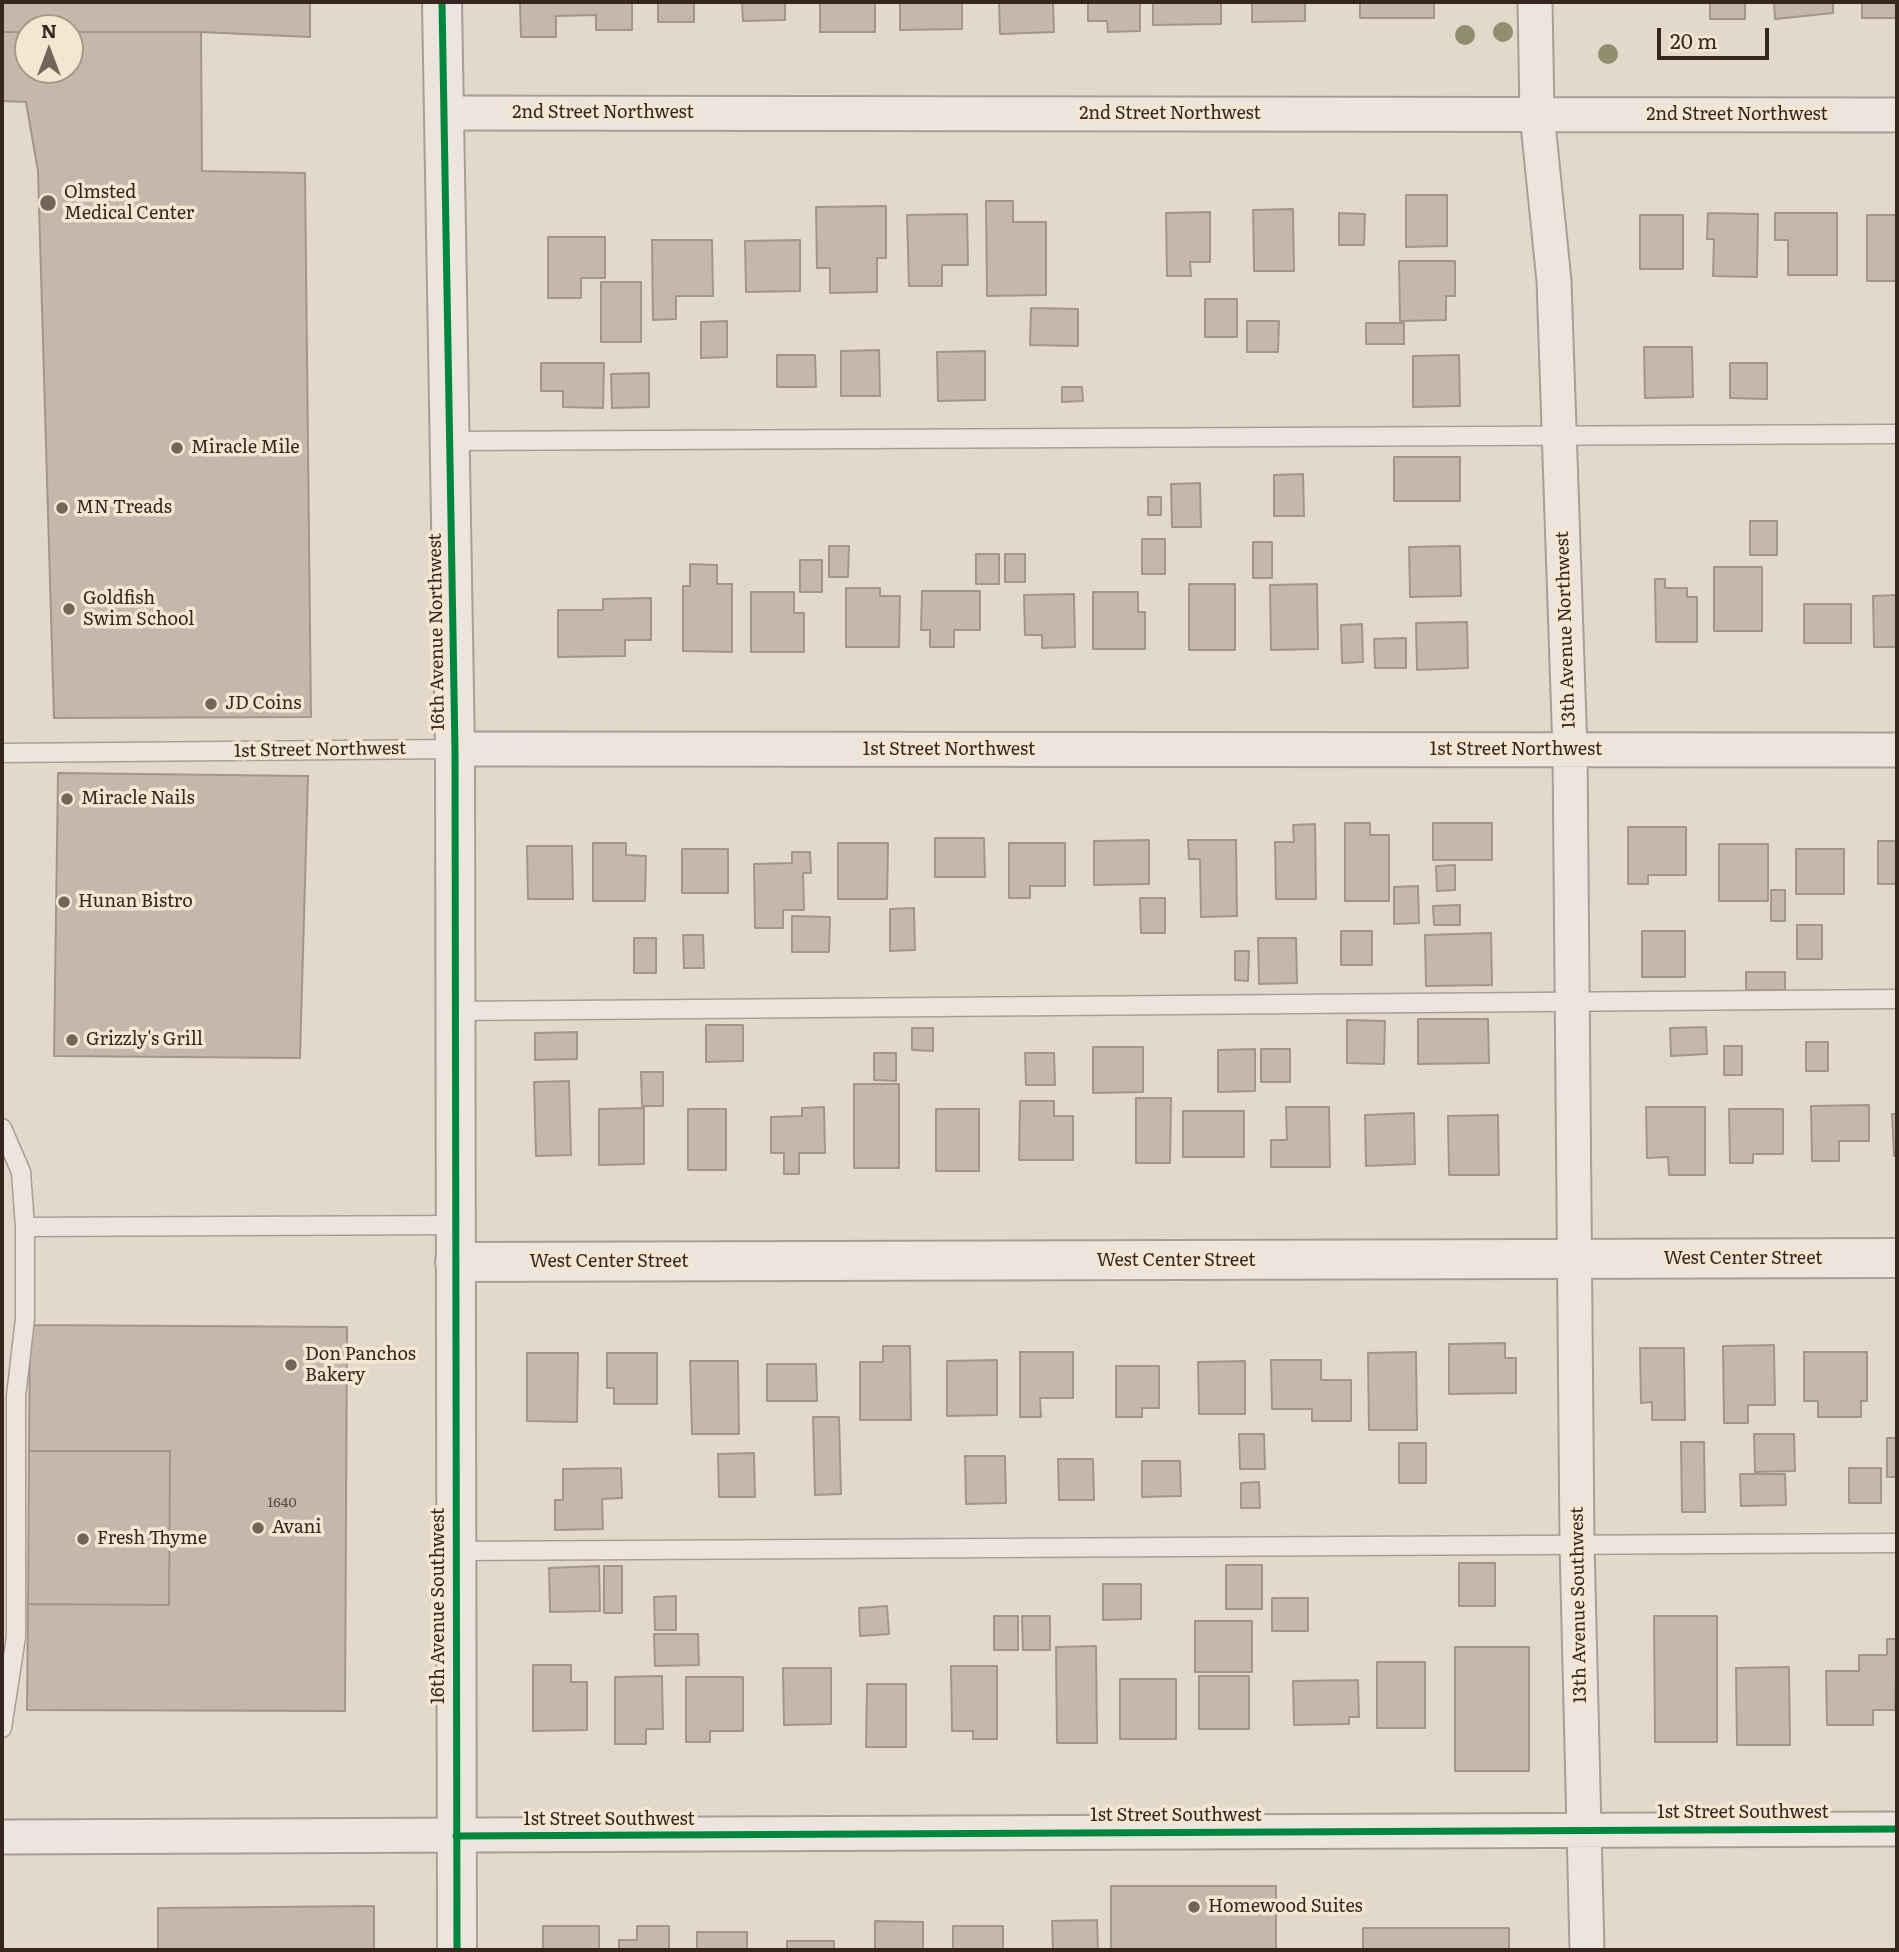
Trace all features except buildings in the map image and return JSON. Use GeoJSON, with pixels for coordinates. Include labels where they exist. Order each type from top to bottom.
{"type":"FeatureCollection","features":[{"type":"Feature","properties":{"kind":"street","name":"16th Avenue Northwest"},"geometry":{"type":"LineString","coordinates":[[442,2],[455,749],[455,1244]]}},
{"type":"Feature","properties":{"kind":"street","name":"13th Avenue Northwest"},"geometry":{"type":"LineString","coordinates":[[1535,2],[1537,114],[1554,281],[1570,751],[1573,1259]]}},
{"type":"Feature","properties":{"kind":"street","name":"2nd Street Northwest"},"geometry":{"type":"LineString","coordinates":[[443,113],[1897,115]]}},
{"type":"Feature","properties":{"kind":"street","name":"1st Street Northwest"},"geometry":{"type":"LineString","coordinates":[[455,749],[1897,750]]}},
{"type":"Feature","properties":{"kind":"street","name":"West Center Street"},"geometry":{"type":"LineString","coordinates":[[455,1244],[1573,1259],[1897,1258]]}},
{"type":"Feature","properties":{"kind":"street","name":"16th Avenue Southwest"},"geometry":{"type":"LineString","coordinates":[[455,1244],[457,1950]]}},
{"type":"Feature","properties":{"kind":"street","name":"13th Avenue Southwest"},"geometry":{"type":"LineString","coordinates":[[1573,1259],[1587,1950]]}},
{"type":"Feature","properties":{"kind":"street","name":"1st Street Southwest"},"geometry":{"type":"LineString","coordinates":[[2,1837],[1897,1829]]}},
{"type":"Feature","properties":{"kind":"lane"},"geometry":{"type":"LineString","coordinates":[[449,441],[1897,434]]}},
{"type":"Feature","properties":{"kind":"lane","name":"1st Street Northwest"},"geometry":{"type":"LineString","coordinates":[[2,753],[455,749]]}},
{"type":"Feature","properties":{"kind":"lane"},"geometry":{"type":"LineString","coordinates":[[455,1010],[1897,999]]}},
{"type":"Feature","properties":{"kind":"lane"},"geometry":{"type":"LineString","coordinates":[[2,1128],[21,1172],[25,1227],[25,1319],[16,1396],[16,1637],[5,1679],[2,1728]]}},
{"type":"Feature","properties":{"kind":"lane"},"geometry":{"type":"LineString","coordinates":[[25,1227],[455,1244]]}},
{"type":"Feature","properties":{"kind":"lane"},"geometry":{"type":"LineString","coordinates":[[455,1551],[1897,1543]]}},
{"type":"Feature","properties":{"kind":"cycle path"},"geometry":{"type":"LineString","coordinates":[[442,2],[455,749],[457,1950]]}},
{"type":"Feature","properties":{"kind":"cycle path"},"geometry":{"type":"LineString","coordinates":[[456,1836],[1897,1829]]}},
{"type":"Feature","properties":{"kind":"place","name":"Olmsted Medical Center"},"geometry":{"type":"Point","coordinates":[48,203]}},
{"type":"Feature","properties":{"kind":"place","name":"Miracle Mile"},"geometry":{"type":"Point","coordinates":[177,448]}},
{"type":"Feature","properties":{"kind":"place","name":"MN Treads"},"geometry":{"type":"Point","coordinates":[62,508]}},
{"type":"Feature","properties":{"kind":"place","name":"Goldfish Swim School"},"geometry":{"type":"Point","coordinates":[69,609]}},
{"type":"Feature","properties":{"kind":"place","name":"JD Coins"},"geometry":{"type":"Point","coordinates":[211,704]}},
{"type":"Feature","properties":{"kind":"place","name":"Miracle Nails"},"geometry":{"type":"Point","coordinates":[67,799]}},
{"type":"Feature","properties":{"kind":"place","name":"Hunan Bistro"},"geometry":{"type":"Point","coordinates":[64,902]}},
{"type":"Feature","properties":{"kind":"place","name":"Grizzly's Grill"},"geometry":{"type":"Point","coordinates":[72,1040]}},
{"type":"Feature","properties":{"kind":"place","name":"Don Panchos Bakery"},"geometry":{"type":"Point","coordinates":[291,1365]}},
{"type":"Feature","properties":{"kind":"place","name":"Avani"},"geometry":{"type":"Point","coordinates":[258,1528]}},
{"type":"Feature","properties":{"kind":"place","name":"Fresh Thyme"},"geometry":{"type":"Point","coordinates":[83,1539]}},
{"type":"Feature","properties":{"kind":"place","name":"Homewood Suites"},"geometry":{"type":"Point","coordinates":[1194,1907]}}]}
